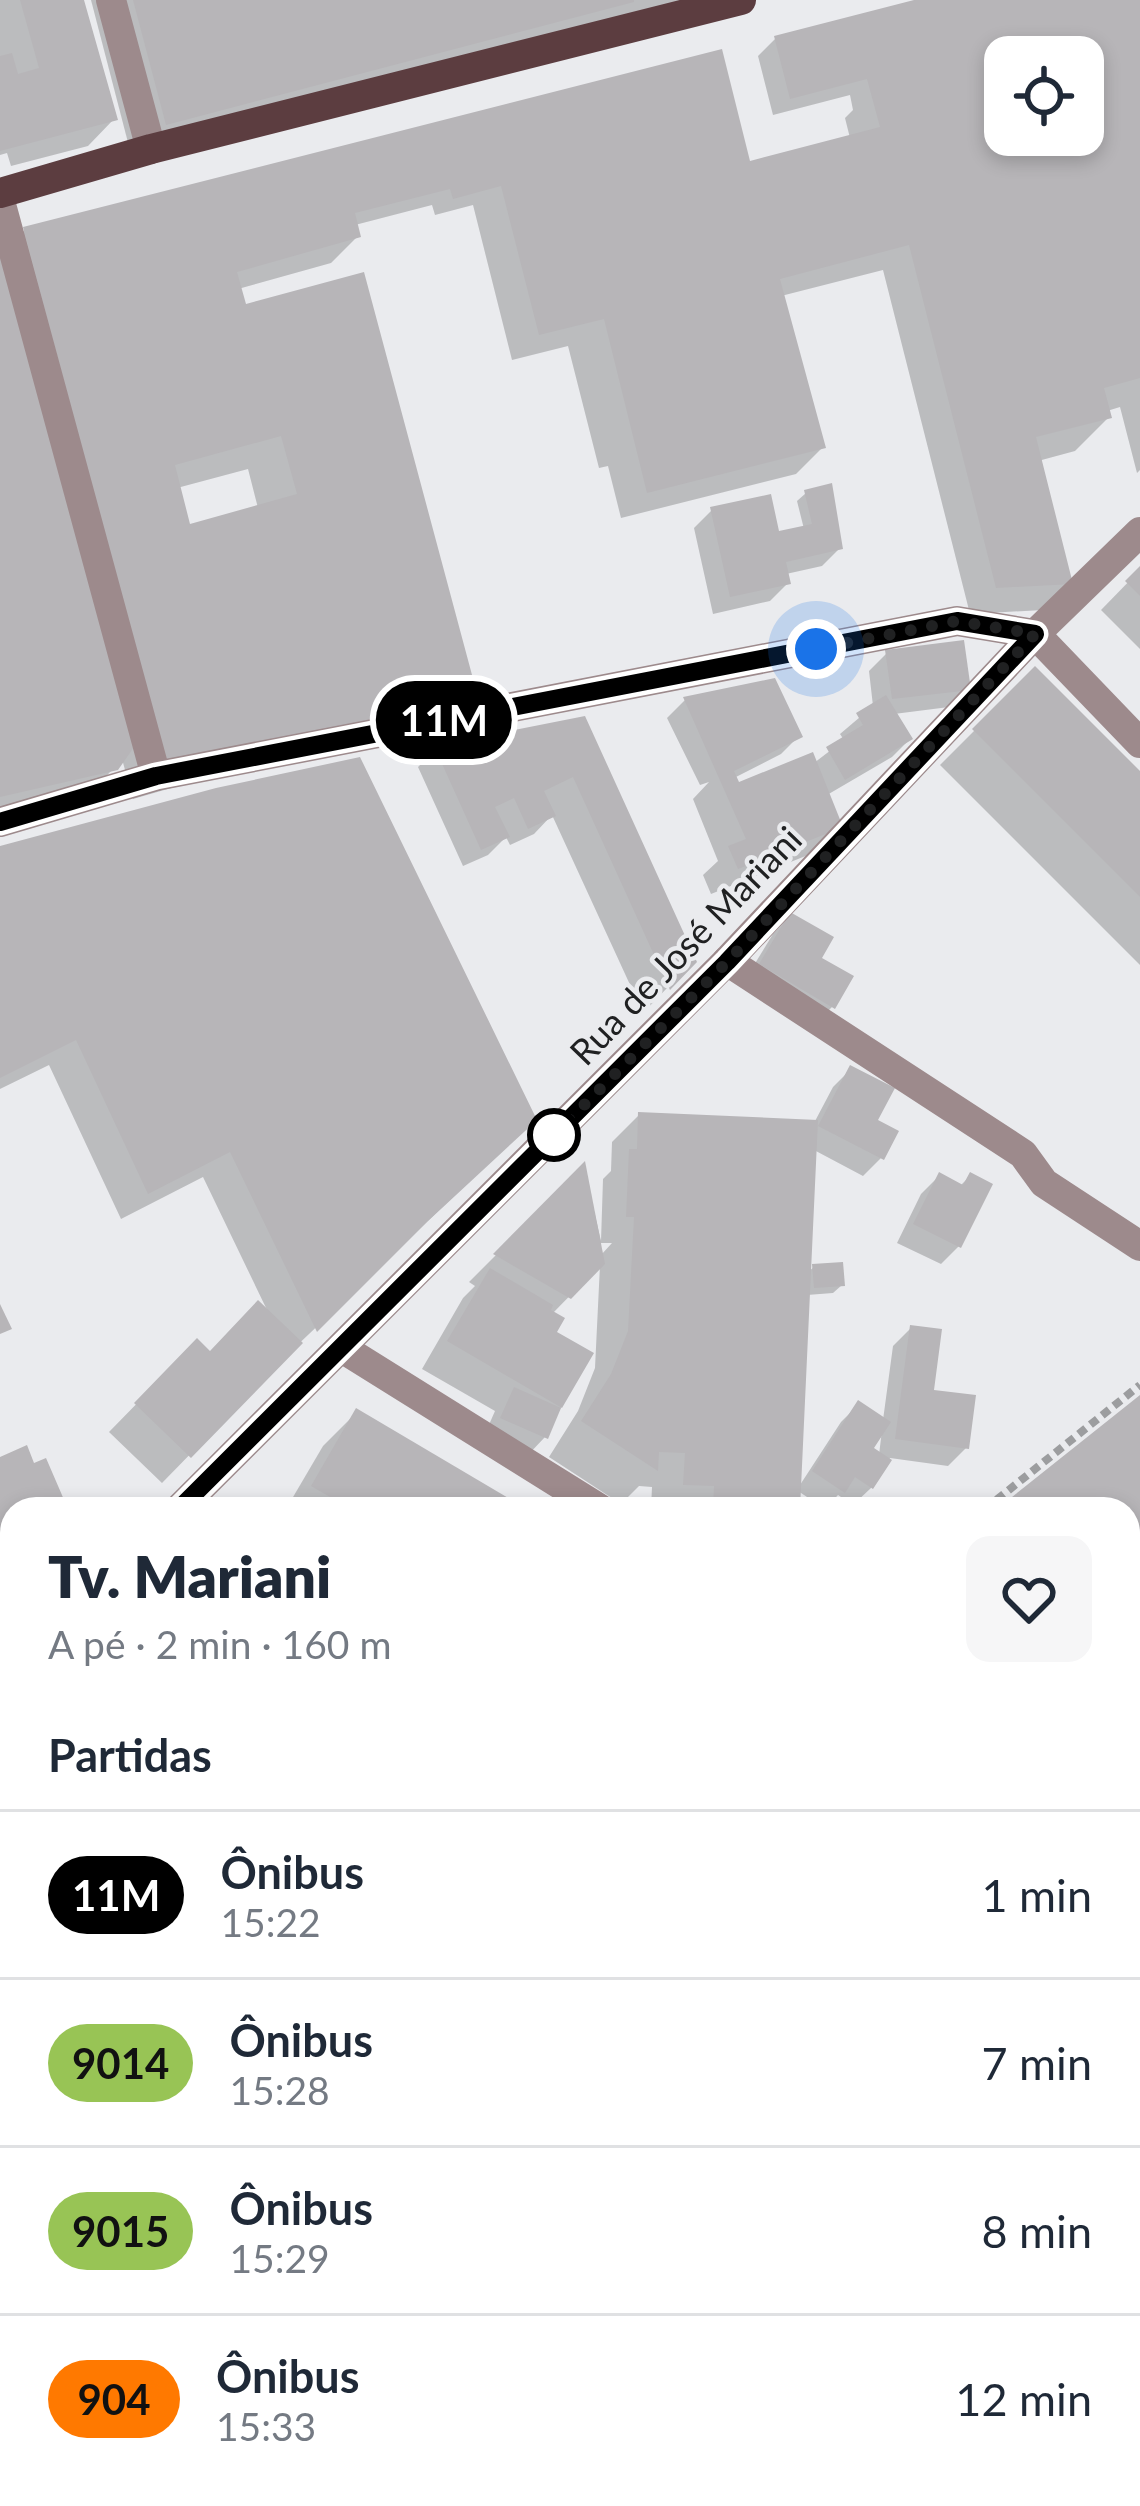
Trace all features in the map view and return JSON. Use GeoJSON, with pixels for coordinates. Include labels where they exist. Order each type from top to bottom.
{"type":"FeatureCollection","features":[{"type":"Feature","properties":{"kind":"main road"},"geometry":{"type":"LineString","coordinates":[[0,197],[152,148],[741,0]]}},
{"type":"Feature","properties":{"kind":"street"},"geometry":{"type":"LineString","coordinates":[[111,0],[152,148]]}},
{"type":"Feature","properties":{"kind":"street"},"geometry":{"type":"LineString","coordinates":[[0,197],[156,776]]}},
{"type":"Feature","properties":{"kind":"street","name":"Rua de José Mariani"},"geometry":{"type":"LineString","coordinates":[[191,1497],[727,962],[1035,634],[1140,532]]}},
{"type":"Feature","properties":{"kind":"street"},"geometry":{"type":"LineString","coordinates":[[0,822],[156,776],[957,621],[1035,634],[1140,743]]}},
{"type":"Feature","properties":{"kind":"street"},"geometry":{"type":"LineString","coordinates":[[727,962],[1023,1154],[1044,1183],[1140,1246]]}},
{"type":"Feature","properties":{"kind":"street"},"geometry":{"type":"LineString","coordinates":[[342,1348],[581,1497]]}},
{"type":"Feature","properties":{"kind":"path"},"geometry":{"type":"LineString","coordinates":[[1001,1497],[1140,1385]]}},
{"type":"Feature","properties":{"kind":"building"},"geometry":{"type":"Polygon","coordinates":[[[20,0],[84,0],[118,120],[0,151],[0,56],[12,53],[18,74],[39,68],[20,0]]]}},
{"type":"Feature","properties":{"kind":"building"},"geometry":{"type":"Polygon","coordinates":[[[133,0],[634,0],[634,2],[166,125],[133,0]]]}},
{"type":"Feature","properties":{"kind":"building"},"geometry":{"type":"Polygon","coordinates":[[[914,0],[1140,0],[1140,378],[1104,388],[1112,418],[1036,437],[1073,584],[996,588],[909,245],[780,279],[826,448],[647,493],[604,319],[539,335],[501,186],[453,199],[450,189],[355,213],[361,237],[237,272],[246,304],[364,272],[479,701],[167,767],[23,227],[722,49],[750,161],[880,127],[867,79],[790,99],[774,36],[914,0]],[[281,436],[175,465],[190,524],[297,494],[281,436]]]}},
{"type":"Feature","properties":{"kind":"building"},"geometry":{"type":"Polygon","coordinates":[[[0,255],[134,747],[118,770],[0,797],[0,255]]]}},
{"type":"Feature","properties":{"kind":"building"},"geometry":{"type":"Polygon","coordinates":[[[832,483],[843,549],[786,562],[791,584],[730,597],[710,507],[771,494],[779,531],[812,524],[804,490],[832,483]]]}},
{"type":"Feature","properties":{"kind":"building"},"geometry":{"type":"Polygon","coordinates":[[[1140,566],[1140,596],[1125,581],[1140,566]]]}},
{"type":"Feature","properties":{"kind":"building"},"geometry":{"type":"Polygon","coordinates":[[[964,640],[971,690],[892,699],[885,650],[964,640]]]}},
{"type":"Feature","properties":{"kind":"building"},"geometry":{"type":"Polygon","coordinates":[[[1035,666],[1140,771],[1140,897],[972,729],[1035,666]]]}},
{"type":"Feature","properties":{"kind":"building"},"geometry":{"type":"Polygon","coordinates":[[[775,678],[803,737],[734,771],[739,782],[813,752],[843,827],[738,869],[728,846],[746,839],[683,697],[775,678]]]}},
{"type":"Feature","properties":{"kind":"building"},"geometry":{"type":"Polygon","coordinates":[[[886,695],[913,739],[845,780],[826,747],[863,725],[856,713],[886,695]]]}},
{"type":"Feature","properties":{"kind":"building"},"geometry":{"type":"Polygon","coordinates":[[[585,716],[697,962],[670,990],[573,777],[544,791],[556,816],[528,829],[514,798],[495,807],[510,837],[481,850],[434,746],[585,716]]]}},
{"type":"Feature","properties":{"kind":"building"},"geometry":{"type":"Polygon","coordinates":[[[360,757],[537,1120],[317,1332],[230,1152],[148,1194],[76,1040],[0,1078],[0,846],[216,788],[360,757]]]}},
{"type":"Feature","properties":{"kind":"building"},"geometry":{"type":"Polygon","coordinates":[[[790,912],[834,937],[822,958],[854,976],[835,1009],[759,964],[790,912]]]}},
{"type":"Feature","properties":{"kind":"building"},"geometry":{"type":"Polygon","coordinates":[[[850,1065],[895,1088],[878,1120],[899,1131],[884,1160],[818,1126],[850,1065]]]}},
{"type":"Feature","properties":{"kind":"building"},"geometry":{"type":"Polygon","coordinates":[[[638,1112],[818,1120],[801,1497],[714,1497],[714,1486],[683,1485],[685,1453],[659,1452],[658,1471],[581,1421],[611,1374],[628,1331],[634,1217],[626,1217],[629,1149],[637,1149],[638,1112]]]}},
{"type":"Feature","properties":{"kind":"building"},"geometry":{"type":"Polygon","coordinates":[[[585,1161],[605,1264],[571,1299],[493,1254],[585,1161]]]}},
{"type":"Feature","properties":{"kind":"building"},"geometry":{"type":"Polygon","coordinates":[[[939,1172],[963,1185],[970,1172],[993,1184],[961,1248],[913,1224],[939,1172]]]}},
{"type":"Feature","properties":{"kind":"building"},"geometry":{"type":"Polygon","coordinates":[[[843,1262],[845,1286],[814,1288],[812,1264],[843,1262]]]}},
{"type":"Feature","properties":{"kind":"building"},"geometry":{"type":"Polygon","coordinates":[[[490,1268],[553,1305],[551,1310],[565,1318],[557,1332],[594,1353],[562,1408],[447,1341],[490,1268]]]}},
{"type":"Feature","properties":{"kind":"building"},"geometry":{"type":"Polygon","coordinates":[[[258,1300],[303,1343],[191,1458],[134,1403],[197,1338],[210,1351],[258,1300]]]}},
{"type":"Feature","properties":{"kind":"building"},"geometry":{"type":"Polygon","coordinates":[[[0,1304],[12,1329],[0,1334],[0,1304]]]}},
{"type":"Feature","properties":{"kind":"building"},"geometry":{"type":"Polygon","coordinates":[[[910,1325],[942,1329],[934,1390],[976,1395],[969,1449],[895,1439],[910,1325]]]}},
{"type":"Feature","properties":{"kind":"building"},"geometry":{"type":"Polygon","coordinates":[[[514,1387],[561,1408],[548,1439],[500,1418],[514,1387]]]}},
{"type":"Feature","properties":{"kind":"building"},"geometry":{"type":"Polygon","coordinates":[[[1140,1395],[1140,1497],[1012,1497],[1140,1395]]]}},
{"type":"Feature","properties":{"kind":"building"},"geometry":{"type":"Polygon","coordinates":[[[858,1400],[891,1422],[874,1448],[892,1460],[873,1489],[855,1477],[845,1493],[812,1471],[858,1400]]]}},
{"type":"Feature","properties":{"kind":"building"},"geometry":{"type":"Polygon","coordinates":[[[356,1408],[507,1497],[330,1497],[311,1486],[356,1408]]]}},
{"type":"Feature","properties":{"kind":"building"},"geometry":{"type":"Polygon","coordinates":[[[27,1445],[34,1463],[46,1458],[63,1497],[0,1497],[0,1457],[27,1445]]]}},
{"type":"Feature","properties":{"kind":"bus line","name":"11M"},"geometry":{"type":"LineString","coordinates":[[0,822],[156,776],[957,621],[1035,634],[727,962],[191,1497]]}},
{"type":"Feature","properties":{"kind":"route"},"geometry":{"type":"LineString","coordinates":[[554,1135],[727,962],[1035,634],[957,621],[816,649]]}}]}
